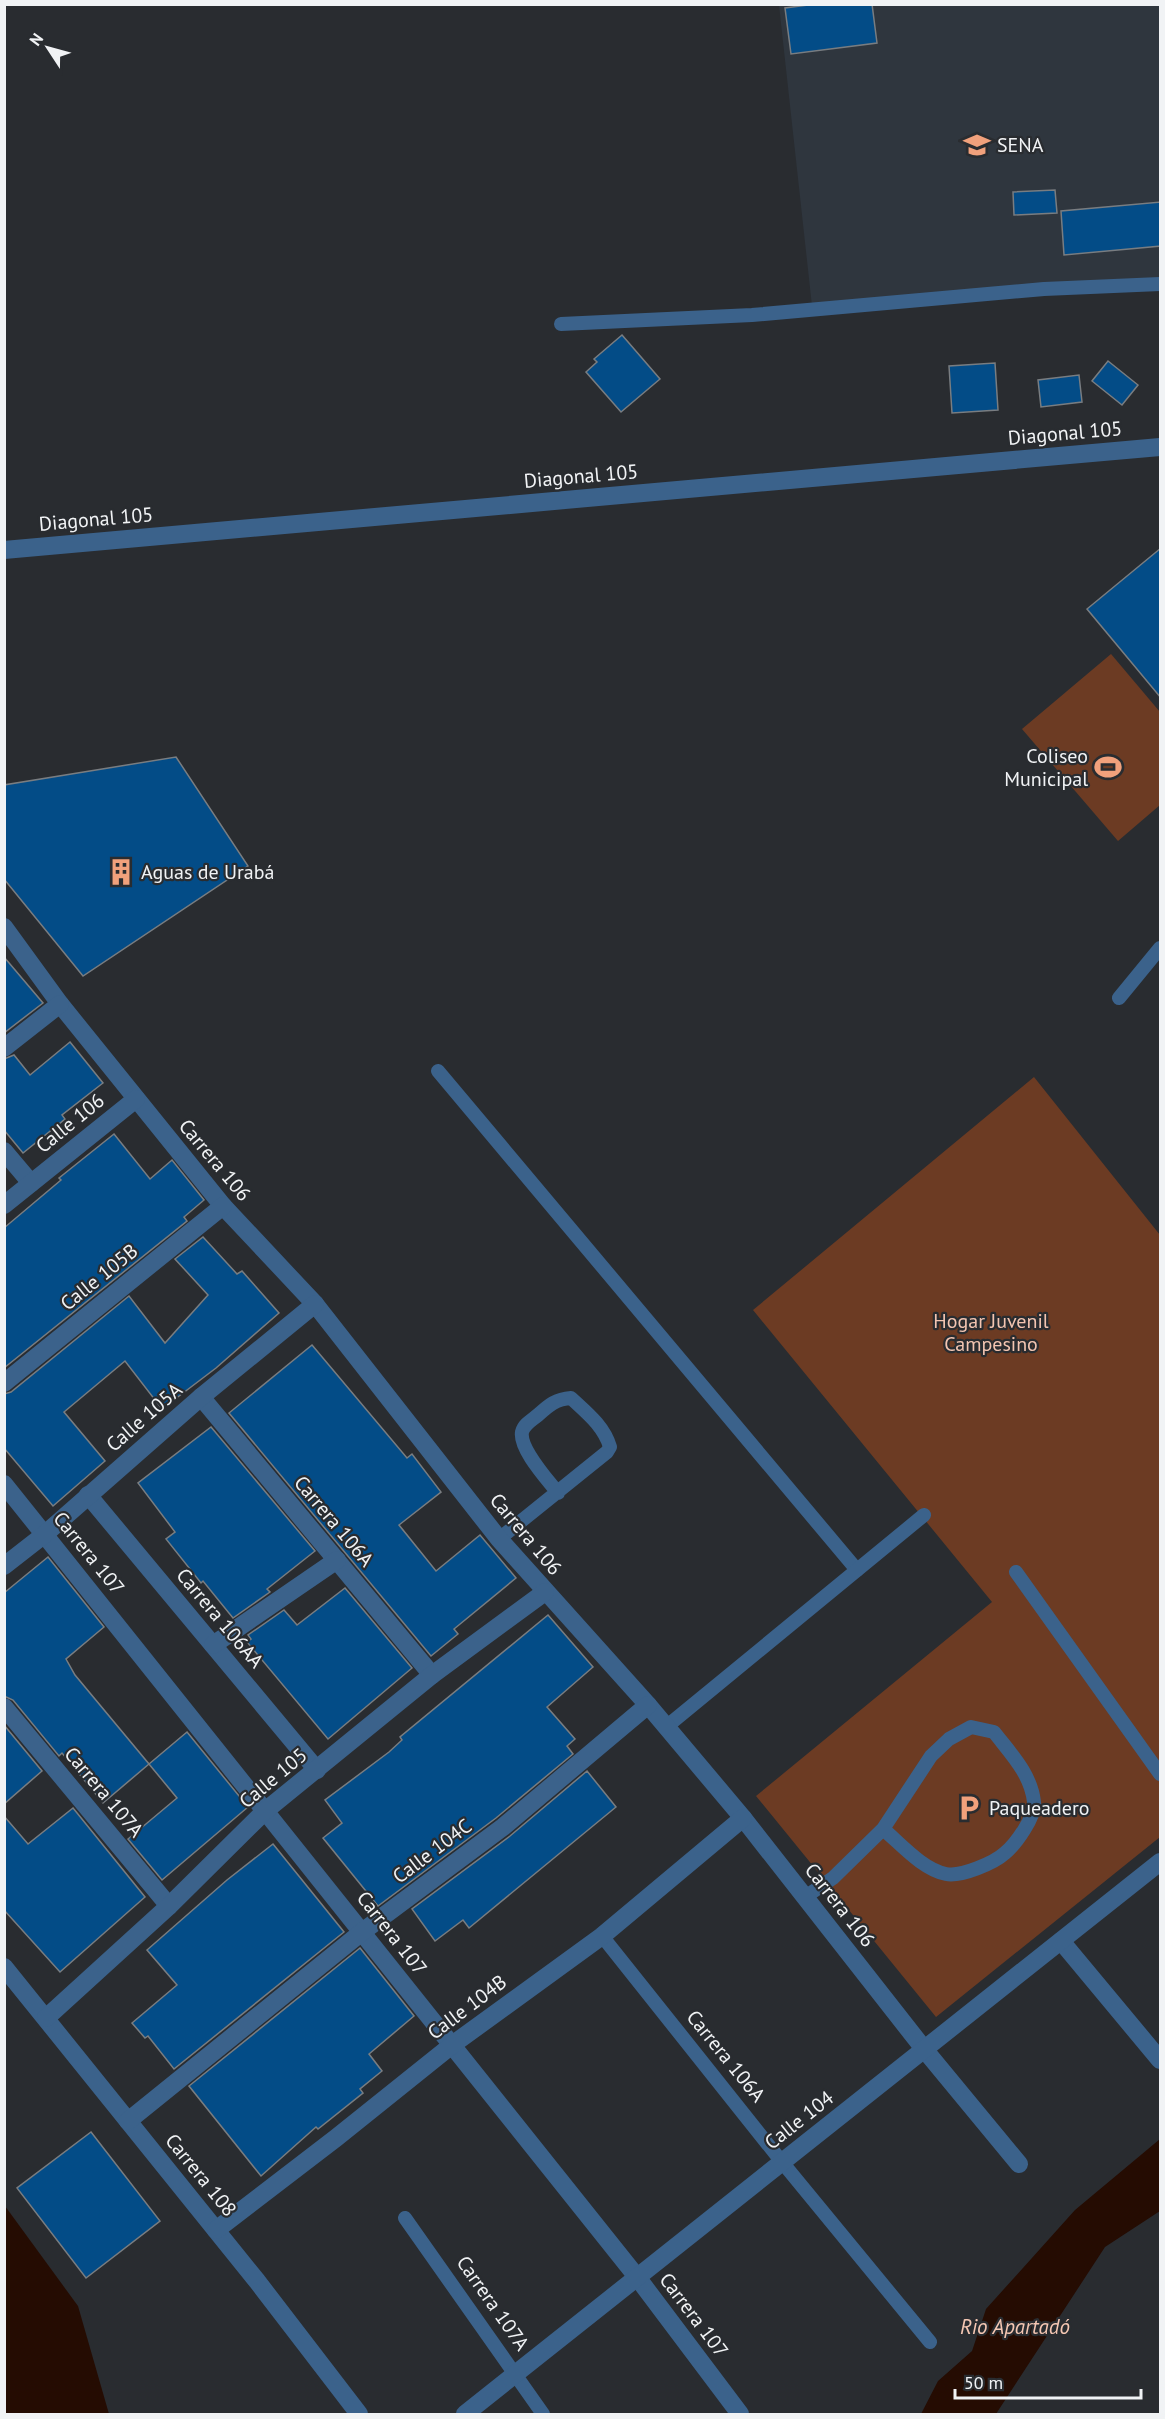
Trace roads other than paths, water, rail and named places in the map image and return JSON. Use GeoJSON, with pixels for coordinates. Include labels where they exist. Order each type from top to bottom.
{"type":"FeatureCollection","features":[{"type":"Feature","properties":{"kind":"street","name":"Diagonal 105"},"geometry":{"type":"LineString","coordinates":[[4,550],[1161,447]]}},
{"type":"Feature","properties":{"kind":"street","name":"Carrera 106"},"geometry":{"type":"LineString","coordinates":[[4,927],[60,1004],[136,1100],[223,1206],[315,1304],[499,1539],[648,1706],[743,1818],[924,2049],[1019,2164]]}},
{"type":"Feature","properties":{"kind":"street"},"geometry":{"type":"LineString","coordinates":[[4,1048],[60,1004]]}},
{"type":"Feature","properties":{"kind":"street","name":"Calle 106"},"geometry":{"type":"LineString","coordinates":[[4,1205],[136,1100]]}},
{"type":"Feature","properties":{"kind":"street"},"geometry":{"type":"LineString","coordinates":[[4,1152],[31,1183]]}},
{"type":"Feature","properties":{"kind":"street","name":"Calle 105B"},"geometry":{"type":"LineString","coordinates":[[4,1383],[223,1206]]}},
{"type":"Feature","properties":{"kind":"street","name":"Calle 105A"},"geometry":{"type":"LineString","coordinates":[[4,1566],[45,1534],[201,1397],[315,1304]]}},
{"type":"Feature","properties":{"kind":"street","name":"Carrera 106A"},"geometry":{"type":"LineString","coordinates":[[201,1397],[432,1675]]}},
{"type":"Feature","properties":{"kind":"street","name":"Carrera 107"},"geometry":{"type":"LineString","coordinates":[[7,1492],[45,1534],[637,2277],[740,2415]]}},
{"type":"Feature","properties":{"kind":"street","name":"Carrera 106AA"},"geometry":{"type":"LineString","coordinates":[[88,1495],[317,1770]]}},
{"type":"Feature","properties":{"kind":"street"},"geometry":{"type":"LineString","coordinates":[[213,1645],[337,1560]]}},
{"type":"Feature","properties":{"kind":"street","name":"Calle 105"},"geometry":{"type":"LineString","coordinates":[[46,2018],[169,1906],[265,1811],[432,1675],[545,1592]]}},
{"type":"Feature","properties":{"kind":"street","name":"Calle 104C"},"geometry":{"type":"LineString","coordinates":[[128,2121],[362,1932],[503,1827],[648,1706]]}},
{"type":"Feature","properties":{"kind":"street","name":"Carrera 107A"},"geometry":{"type":"LineString","coordinates":[[4,1707],[169,1906]]}},
{"type":"Feature","properties":{"kind":"street","name":"Calle 104B"},"geometry":{"type":"LineString","coordinates":[[216,2230],[452,2045],[602,1936],[743,1818]]}},
{"type":"Feature","properties":{"kind":"street","name":"Calle 104"},"geometry":{"type":"LineString","coordinates":[[465,2415],[1161,1862]]}},
{"type":"Feature","properties":{"kind":"street"},"geometry":{"type":"LineString","coordinates":[[1061,1941],[1161,2060]]}},
{"type":"Feature","properties":{"kind":"street","name":"Carrera 108"},"geometry":{"type":"LineString","coordinates":[[4,1966],[216,2230],[359,2415]]}},
{"type":"Feature","properties":{"kind":"lane"},"geometry":{"type":"LineString","coordinates":[[561,324],[752,315],[956,296],[1161,284]]}},
{"type":"Feature","properties":{"kind":"lane"},"geometry":{"type":"LineString","coordinates":[[1119,998],[1161,948]]}},
{"type":"Feature","properties":{"kind":"lane"},"geometry":{"type":"LineString","coordinates":[[438,1071],[857,1570]]}},
{"type":"Feature","properties":{"kind":"lane"},"geometry":{"type":"LineString","coordinates":[[499,1539],[558,1493],[610,1447],[608,1439],[593,1419],[571,1398],[558,1399],[548,1406],[525,1425],[522,1434],[522,1442],[528,1453],[558,1493]]}},
{"type":"Feature","properties":{"kind":"lane"},"geometry":{"type":"LineString","coordinates":[[666,1727],[924,1515]]}},
{"type":"Feature","properties":{"kind":"lane"},"geometry":{"type":"LineString","coordinates":[[1016,1572],[1161,1773]]}},
{"type":"Feature","properties":{"kind":"lane"},"geometry":{"type":"LineString","coordinates":[[805,1897],[833,1878],[883,1829],[931,1756],[949,1739],[971,1727],[994,1732],[1029,1777],[1035,1805],[1030,1822],[1005,1854],[966,1873],[946,1874],[925,1865],[883,1829]]}},
{"type":"Feature","properties":{"kind":"lane","name":"Carrera 106A"},"geometry":{"type":"LineString","coordinates":[[602,1936],[782,2162],[930,2342]]}},
{"type":"Feature","properties":{"kind":"lane","name":"Carrera 107A"},"geometry":{"type":"LineString","coordinates":[[405,2218],[543,2415]]}},
{"type":"Feature","properties":{"kind":"water","name":"Rio Apartadó"},"geometry":{"type":"Polygon","coordinates":[[[1160,2139],[1160,2211],[1105,2247],[996,2414],[921,2414],[938,2381],[972,2351],[986,2309],[1075,2210],[1160,2139]]]}},
{"type":"Feature","properties":{"kind":"water"},"geometry":{"type":"Polygon","coordinates":[[[5,2206],[78,2306],[109,2414],[5,2414],[5,2206]]]}},
{"type":"Feature","properties":{"kind":"place","name":"SENA"},"geometry":{"type":"Point","coordinates":[977,145]}},
{"type":"Feature","properties":{"kind":"place","name":"Coliseo Municipal"},"geometry":{"type":"Point","coordinates":[1108,767]}},
{"type":"Feature","properties":{"kind":"place","name":"Aguas de Urabá"},"geometry":{"type":"Point","coordinates":[121,872]}},
{"type":"Feature","properties":{"kind":"place","name":"Paqueadero"},"geometry":{"type":"Point","coordinates":[969,1808]}},
{"type":"Feature","properties":{"kind":"park label","name":"Hogar Juvenil Campesino"},"geometry":{"type":"Point","coordinates":[991,1332]}}]}
